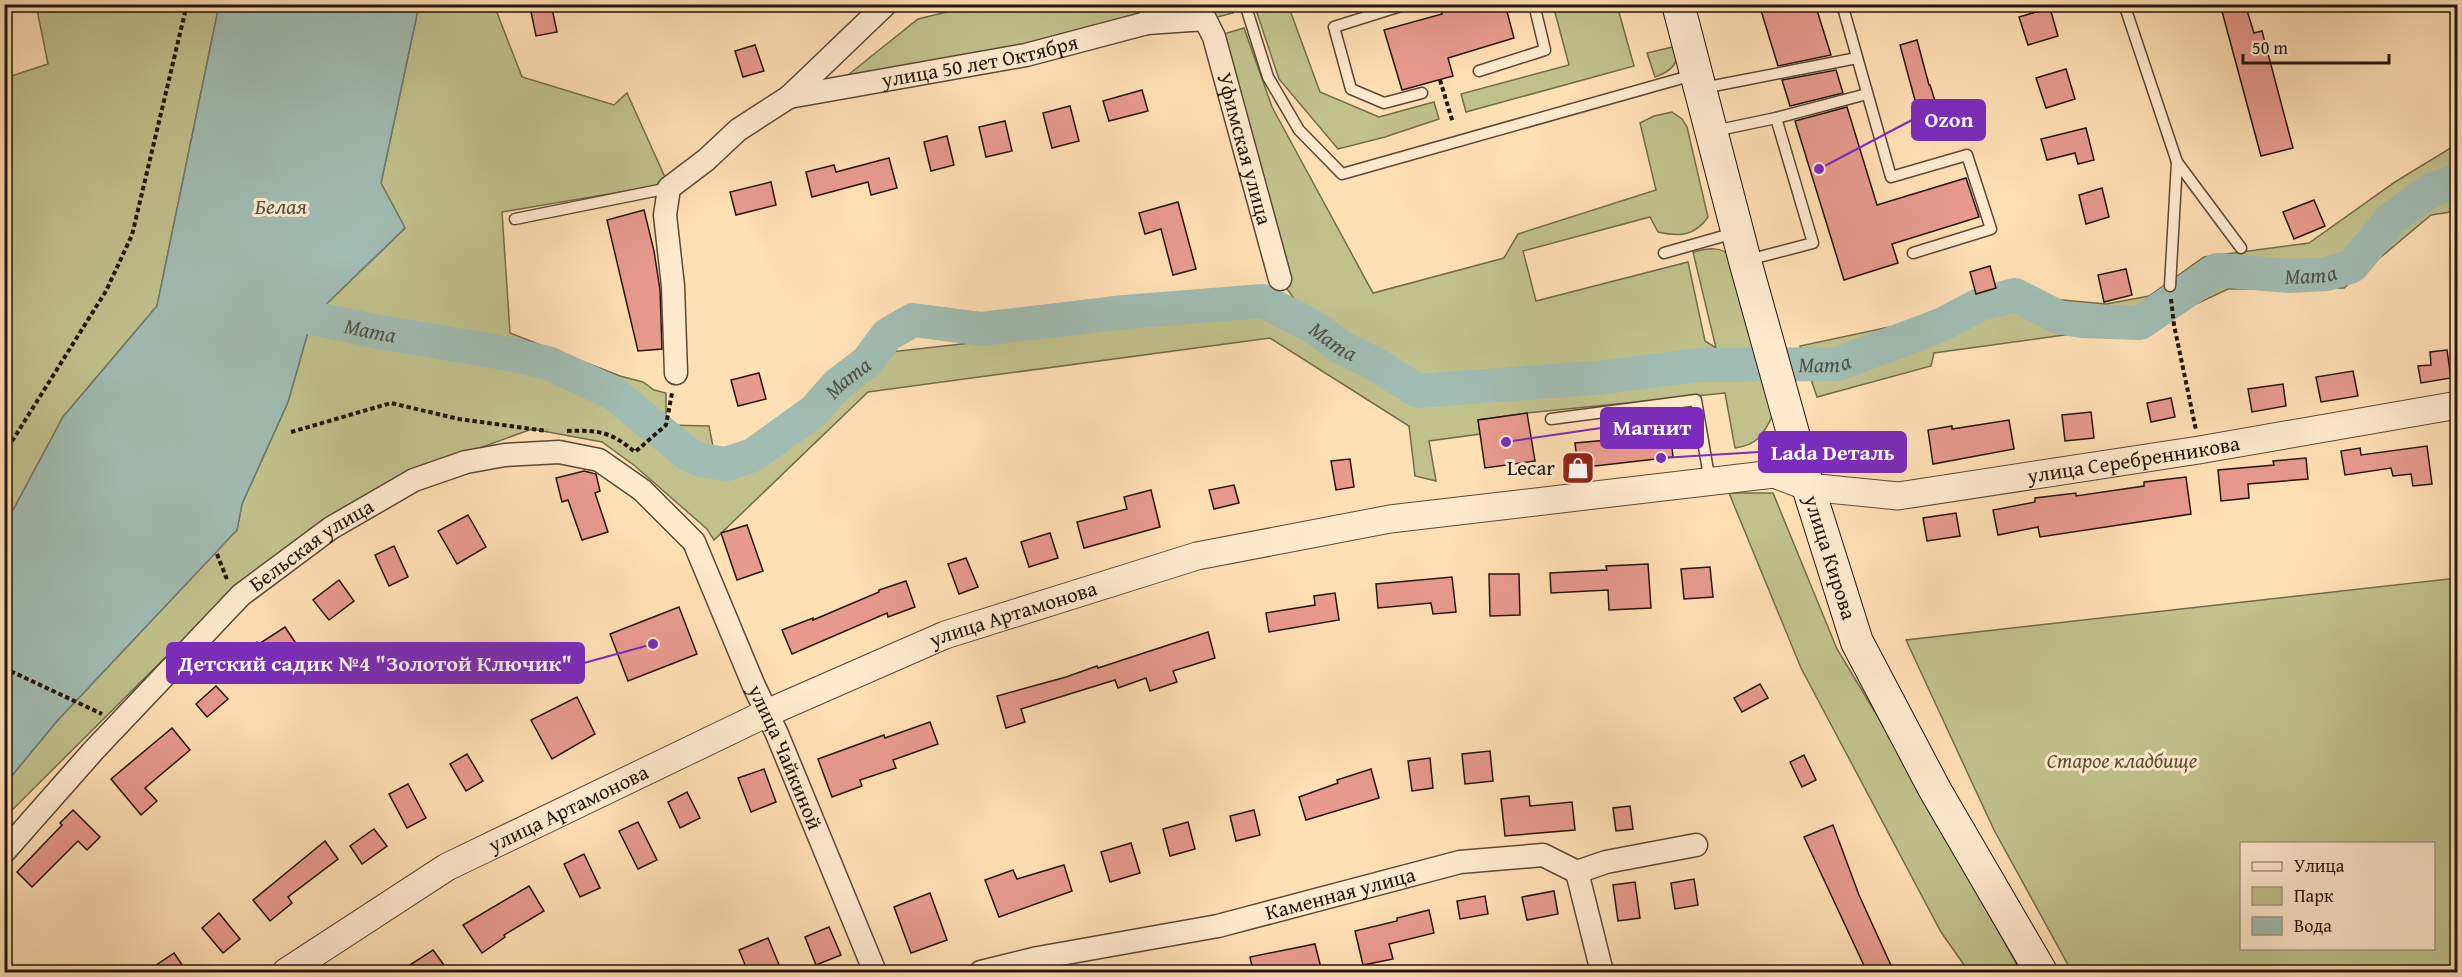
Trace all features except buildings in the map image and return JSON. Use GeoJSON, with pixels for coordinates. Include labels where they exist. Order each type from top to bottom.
{"type":"FeatureCollection","features":[{"type":"Feature","properties":{"kind":"main road","name":"улица Кирова"},"geometry":{"type":"LineString","coordinates":[[1678,4],[1710,132],[1808,487],[1857,642],[1935,790],[2041,972]]}},
{"type":"Feature","properties":{"kind":"street","name":"улица 50 лет Октября"},"geometry":{"type":"LineString","coordinates":[[669,188],[706,160],[738,130],[789,98],[886,4]]}},
{"type":"Feature","properties":{"kind":"street","name":"улица 50 лет Октября"},"geometry":{"type":"LineString","coordinates":[[789,98],[1026,56],[1152,14],[1205,19]]}},
{"type":"Feature","properties":{"kind":"street","name":"Уфимская улица"},"geometry":{"type":"LineString","coordinates":[[1205,19],[1214,37],[1280,279]]}},
{"type":"Feature","properties":{"kind":"street"},"geometry":{"type":"LineString","coordinates":[[669,188],[665,215],[673,286],[676,373]]}},
{"type":"Feature","properties":{"kind":"street","name":"улица Серебренникова"},"geometry":{"type":"LineString","coordinates":[[1808,487],[1898,496],[2199,450],[2457,405]]}},
{"type":"Feature","properties":{"kind":"street","name":"Бельская улица"},"geometry":{"type":"LineString","coordinates":[[4,852],[119,722],[242,595],[331,528],[414,480],[466,462],[505,455],[559,452],[599,460],[642,490],[694,542]]}},
{"type":"Feature","properties":{"kind":"street","name":"улица Артамонова"},"geometry":{"type":"LineString","coordinates":[[286,972],[447,867],[767,713],[945,635],[1197,556],[1390,519],[1774,474],[1808,487]]}},
{"type":"Feature","properties":{"kind":"street","name":"улица Чайкиной"},"geometry":{"type":"LineString","coordinates":[[694,542],[873,971]]}},
{"type":"Feature","properties":{"kind":"street"},"geometry":{"type":"LineString","coordinates":[[1602,972],[1577,872],[1606,862],[1696,845]]}},
{"type":"Feature","properties":{"kind":"street","name":"Каменная улица"},"geometry":{"type":"LineString","coordinates":[[981,972],[1038,958],[1218,926],[1460,862],[1543,855],[1577,872]]}},
{"type":"Feature","properties":{"kind":"lane"},"geometry":{"type":"LineString","coordinates":[[1245,4],[1268,77],[1299,130],[1342,174],[1698,82],[1857,58]]}},
{"type":"Feature","properties":{"kind":"lane"},"geometry":{"type":"LineString","coordinates":[[1407,4],[1334,27],[1351,89],[1384,103],[1422,93]]}},
{"type":"Feature","properties":{"kind":"lane"},"geometry":{"type":"LineString","coordinates":[[1479,71],[1545,50],[1534,4]]}},
{"type":"Feature","properties":{"kind":"lane"},"geometry":{"type":"LineString","coordinates":[[1842,4],[1891,177],[1967,155],[1991,229],[1913,253]]}},
{"type":"Feature","properties":{"kind":"lane"},"geometry":{"type":"LineString","coordinates":[[2124,4],[2177,162],[2241,248]]}},
{"type":"Feature","properties":{"kind":"lane"},"geometry":{"type":"LineString","coordinates":[[1710,132],[1776,118],[1867,94]]}},
{"type":"Feature","properties":{"kind":"lane"},"geometry":{"type":"LineString","coordinates":[[1664,253],[1814,243],[1776,118]]}},
{"type":"Feature","properties":{"kind":"lane"},"geometry":{"type":"LineString","coordinates":[[2170,286],[2177,162]]}},
{"type":"Feature","properties":{"kind":"lane"},"geometry":{"type":"LineString","coordinates":[[515,219],[669,188]]}},
{"type":"Feature","properties":{"kind":"lane"},"geometry":{"type":"LineString","coordinates":[[1551,419],[1696,400],[1710,482]]}},
{"type":"Feature","properties":{"kind":"path"},"geometry":{"type":"LineString","coordinates":[[4,454],[106,291],[132,235],[187,4]]}},
{"type":"Feature","properties":{"kind":"path"},"geometry":{"type":"LineString","coordinates":[[1440,80],[1453,123]]}},
{"type":"Feature","properties":{"kind":"path"},"geometry":{"type":"LineString","coordinates":[[2170,286],[2174,326],[2197,434]]}},
{"type":"Feature","properties":{"kind":"path"},"geometry":{"type":"LineString","coordinates":[[635,452],[666,425],[676,373]]}},
{"type":"Feature","properties":{"kind":"path"},"geometry":{"type":"LineString","coordinates":[[291,432],[391,403],[459,419],[508,425]]}},
{"type":"Feature","properties":{"kind":"path"},"geometry":{"type":"LineString","coordinates":[[218,554],[226,580],[242,595]]}},
{"type":"Feature","properties":{"kind":"path"},"geometry":{"type":"LineString","coordinates":[[4,668],[119,722]]}},
{"type":"Feature","properties":{"kind":"green space"},"geometry":{"type":"Polygon","coordinates":[[[36,5],[219,5],[157,306],[63,417],[5,525],[5,78],[48,64],[36,5]]]}},
{"type":"Feature","properties":{"kind":"green space"},"geometry":{"type":"Polygon","coordinates":[[[419,5],[494,5],[522,77],[614,105],[627,93],[668,184],[502,212],[510,333],[620,376],[643,382],[654,390],[666,393],[666,425],[709,426],[715,457],[745,452],[863,355],[1259,311],[1297,303],[1280,279],[1214,37],[1244,28],[1272,107],[1373,293],[1504,258],[1518,234],[1656,190],[1640,123],[1654,116],[1672,112],[1682,119],[1687,127],[1708,217],[1698,228],[1686,234],[1658,232],[1650,217],[1523,251],[1536,301],[1688,262],[1705,341],[1716,348],[1693,252],[1709,249],[1723,251],[1733,257],[1774,413],[1760,437],[1750,444],[1735,448],[1725,393],[1478,420],[1480,434],[1429,441],[1436,481],[1415,476],[1409,426],[1270,338],[868,392],[714,540],[707,529],[635,466],[602,442],[532,429],[413,472],[223,600],[5,817],[5,784],[57,721],[237,530],[242,504],[288,402],[312,318],[405,228],[381,183],[419,5]]]}},
{"type":"Feature","properties":{"kind":"green space"},"geometry":{"type":"Polygon","coordinates":[[[976,5],[1151,5],[1139,34],[823,95],[918,19],[976,5]]]}},
{"type":"Feature","properties":{"kind":"green space"},"geometry":{"type":"Polygon","coordinates":[[[1179,5],[1234,5],[1233,13],[1167,30],[1179,5]]]}},
{"type":"Feature","properties":{"kind":"green space"},"geometry":{"type":"Polygon","coordinates":[[[1257,5],[1288,5],[1320,92],[1379,117],[1434,102],[1439,119],[1385,137],[1338,149],[1279,79],[1256,10],[1257,5]]]}},
{"type":"Feature","properties":{"kind":"green space"},"geometry":{"type":"Polygon","coordinates":[[[1553,5],[1617,5],[1634,66],[1466,112],[1461,94],[1569,65],[1553,5]]]}},
{"type":"Feature","properties":{"kind":"green space"},"geometry":{"type":"Polygon","coordinates":[[[1677,46],[1677,58],[1673,66],[1655,77],[1647,53],[1677,46]]]}},
{"type":"Feature","properties":{"kind":"green space"},"geometry":{"type":"Polygon","coordinates":[[[2457,144],[2457,211],[2431,215],[2344,288],[2228,289],[2158,322],[1934,353],[1931,366],[1817,397],[1800,346],[2030,297],[2106,304],[2149,296],[2204,257],[2309,243],[2395,182],[2457,144]]]}},
{"type":"Feature","properties":{"kind":"green space"},"geometry":{"type":"Polygon","coordinates":[[[1729,493],[1773,493],[1837,649],[1884,727],[2021,972],[1969,972],[1941,932],[1801,668],[1729,493]]]}},
{"type":"Feature","properties":{"kind":"green space","name":"Старое кладбище"},"geometry":{"type":"Polygon","coordinates":[[[2457,578],[2457,972],[2072,972],[1994,830],[1906,640],[2457,578]]]}},
{"type":"Feature","properties":{"kind":"water","name":"Белая"},"geometry":{"type":"Polygon","coordinates":[[[219,5],[419,5],[381,183],[405,228],[312,318],[288,402],[242,504],[237,530],[57,721],[5,784],[5,525],[63,417],[157,306],[219,5]]]}},
{"type":"Feature","properties":{"kind":"waterway","name":"Мата"},"geometry":{"type":"LineString","coordinates":[[272,294],[312,318],[548,363],[613,393],[688,454],[701,460],[726,464],[753,455],[814,411],[838,384],[867,362],[887,335],[913,320],[982,329],[1125,312],[1263,301],[1314,327],[1342,348],[1375,364],[1418,391],[1606,377],[1699,365],[1838,364],[1941,325],[1981,304],[2015,295],[2058,317],[2082,321],[2140,323],[2217,270],[2290,276],[2327,274],[2352,266],[2390,220],[2431,190],[2458,181]]}},
{"type":"Feature","properties":{"kind":"place","name":"Ozon"},"geometry":{"type":"Point","coordinates":[1819,169]}},
{"type":"Feature","properties":{"kind":"place","name":"Магнит"},"geometry":{"type":"Point","coordinates":[1506,442]}},
{"type":"Feature","properties":{"kind":"place","name":"Lada Dеталь"},"geometry":{"type":"Point","coordinates":[1661,458]}},
{"type":"Feature","properties":{"kind":"place","name":"Lecar"},"geometry":{"type":"Point","coordinates":[1578,468]}},
{"type":"Feature","properties":{"kind":"place","name":"Детский садик №4 \"Золотой Ключик\""},"geometry":{"type":"Point","coordinates":[653,644]}}]}
